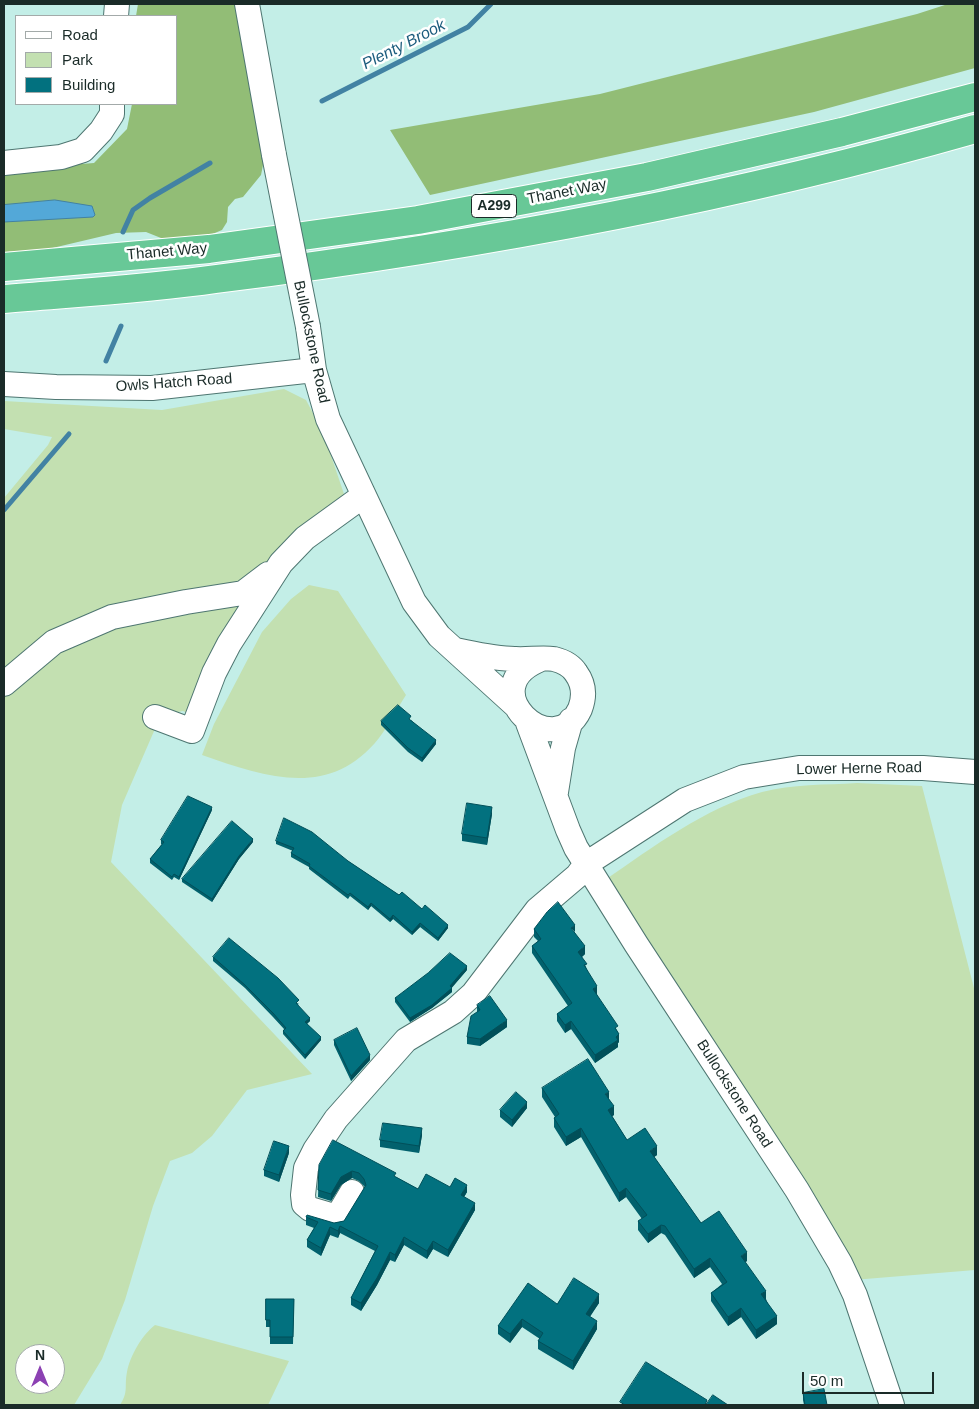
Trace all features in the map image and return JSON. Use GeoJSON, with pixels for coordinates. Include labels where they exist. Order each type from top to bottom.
{"type":"FeatureCollection","features":[{"type":"Feature","properties":{"kind":"highway","name":"Thanet Way"},"geometry":{"type":"LineString","coordinates":[[4,267],[209,249],[418,220],[647,177],[842,132],[975,97]]}},
{"type":"Feature","properties":{"kind":"highway","name":"Thanet Way"},"geometry":{"type":"LineString","coordinates":[[4,299],[214,280],[423,250],[655,207],[852,162],[975,129]]}},
{"type":"Feature","properties":{"kind":"street","name":"Bullockstone Road"},"geometry":{"type":"LineString","coordinates":[[247,4],[308,327],[314,370],[328,419],[414,602],[426,620],[522,714],[539,727],[550,729],[561,726],[571,720]]}},
{"type":"Feature","properties":{"kind":"street"},"geometry":{"type":"LineString","coordinates":[[4,162],[61,157],[82,150],[101,131],[112,114],[112,105]]}},
{"type":"Feature","properties":{"kind":"street","name":"Owls Hatch Road"},"geometry":{"type":"LineString","coordinates":[[4,384],[56,387],[152,388],[314,370]]}},
{"type":"Feature","properties":{"kind":"street"},"geometry":{"type":"LineString","coordinates":[[4,684],[54,642],[112,617],[243,593],[281,563],[305,538],[363,496]]}},
{"type":"Feature","properties":{"kind":"street"},"geometry":{"type":"LineString","coordinates":[[154,717],[192,731],[214,673],[229,644],[281,563]]}},
{"type":"Feature","properties":{"kind":"street","name":"Bullockstone Road"},"geometry":{"type":"LineString","coordinates":[[455,650],[488,657],[552,659],[564,662],[580,678],[583,701],[571,720],[563,748],[556,793]]}},
{"type":"Feature","properties":{"kind":"street","name":"Bullockstone Road"},"geometry":{"type":"LineString","coordinates":[[541,659],[521,671],[515,682],[513,693],[556,793],[568,830],[586,864],[636,944],[797,1190],[840,1263],[855,1295],[892,1405]]}},
{"type":"Feature","properties":{"kind":"street","name":"Lower Herne Road"},"geometry":{"type":"LineString","coordinates":[[352,1192],[338,1217],[310,1209],[304,1204],[302,1195],[306,1168],[315,1150],[336,1119],[406,1040],[452,1012],[472,994],[532,916],[577,876],[586,864],[685,800],[744,777],[799,768],[923,768],[975,772]]}},
{"type":"Feature","properties":{"kind":"green space"},"geometry":{"type":"Polygon","coordinates":[[[138,4],[243,4],[265,155],[261,175],[243,197],[235,199],[228,207],[227,222],[222,230],[210,235],[175,240],[161,238],[146,232],[116,233],[44,250],[4,252],[4,170],[94,163],[127,129],[132,105],[178,105],[178,15],[136,15],[138,4]]]}},
{"type":"Feature","properties":{"kind":"green space"},"geometry":{"type":"Polygon","coordinates":[[[948,4],[975,4],[975,68],[814,112],[430,195],[390,130],[600,94],[917,14],[948,4]]]}},
{"type":"Feature","properties":{"kind":"green space"},"geometry":{"type":"Polygon","coordinates":[[[284,389],[306,400],[323,432],[344,494],[342,509],[311,529],[198,718],[183,711],[161,715],[122,805],[111,862],[312,1074],[247,1090],[212,1136],[192,1153],[170,1161],[153,1206],[125,1300],[102,1359],[74,1405],[4,1405],[4,498],[48,445],[52,437],[4,429],[4,401],[162,410],[284,389]]]}},
{"type":"Feature","properties":{"kind":"green space"},"geometry":{"type":"Polygon","coordinates":[[[309,585],[338,591],[406,695],[386,728],[360,757],[340,770],[318,776],[296,778],[273,776],[202,755],[214,724],[262,632],[291,599],[309,585]]]}},
{"type":"Feature","properties":{"kind":"green space"},"geometry":{"type":"Polygon","coordinates":[[[857,783],[922,786],[975,992],[975,1270],[853,1280],[605,880],[700,818],[741,799],[762,792],[785,788],[857,783]]]}},
{"type":"Feature","properties":{"kind":"green space"},"geometry":{"type":"Polygon","coordinates":[[[155,1325],[289,1361],[268,1405],[120,1405],[125,1392],[126,1377],[131,1359],[141,1340],[155,1325]]]}},
{"type":"Feature","properties":{"kind":"water"},"geometry":{"type":"Polygon","coordinates":[[[55,200],[92,206],[95,215],[93,217],[4,222],[4,205],[55,200]]]}},
{"type":"Feature","properties":{"kind":"building"},"geometry":{"type":"Polygon","coordinates":[[[398,705],[411,716],[409,719],[436,740],[422,758],[408,748],[381,721],[398,705]]]}},
{"type":"Feature","properties":{"kind":"building"},"geometry":{"type":"Polygon","coordinates":[[[188,796],[212,807],[179,877],[174,874],[172,877],[150,859],[164,842],[161,840],[188,796]]]}},
{"type":"Feature","properties":{"kind":"building"},"geometry":{"type":"Polygon","coordinates":[[[467,803],[492,807],[487,838],[462,834],[467,803]]]}},
{"type":"Feature","properties":{"kind":"building"},"geometry":{"type":"Polygon","coordinates":[[[284,818],[312,832],[348,861],[399,895],[402,892],[422,909],[425,905],[448,925],[438,938],[420,923],[412,932],[393,915],[390,919],[371,903],[368,907],[350,893],[348,895],[309,866],[310,864],[291,853],[294,848],[276,841],[284,818]]]}},
{"type":"Feature","properties":{"kind":"building"},"geometry":{"type":"Polygon","coordinates":[[[232,821],[253,839],[239,856],[212,899],[182,879],[232,821]]]}},
{"type":"Feature","properties":{"kind":"building"},"geometry":{"type":"Polygon","coordinates":[[[558,902],[575,925],[571,928],[585,946],[578,952],[587,964],[584,965],[597,986],[593,989],[618,1026],[615,1028],[619,1034],[616,1037],[618,1040],[595,1055],[571,1021],[565,1025],[557,1014],[572,1003],[532,946],[541,939],[534,929],[547,912],[558,902]]]}},
{"type":"Feature","properties":{"kind":"building"},"geometry":{"type":"Polygon","coordinates":[[[229,938],[278,978],[299,1000],[296,1003],[310,1018],[305,1022],[321,1037],[305,1055],[283,1031],[286,1028],[273,1013],[213,957],[229,938]]]}},
{"type":"Feature","properties":{"kind":"building"},"geometry":{"type":"Polygon","coordinates":[[[450,953],[467,966],[450,986],[452,988],[432,1005],[410,1018],[395,998],[428,973],[450,953]]]}},
{"type":"Feature","properties":{"kind":"building"},"geometry":{"type":"Polygon","coordinates":[[[490,996],[507,1020],[480,1039],[467,1037],[471,1016],[480,1010],[477,1005],[490,996]]]}},
{"type":"Feature","properties":{"kind":"building"},"geometry":{"type":"Polygon","coordinates":[[[357,1028],[370,1055],[351,1076],[334,1040],[357,1028]]]}},
{"type":"Feature","properties":{"kind":"building"},"geometry":{"type":"Polygon","coordinates":[[[588,1059],[609,1092],[605,1094],[614,1106],[608,1110],[627,1140],[645,1128],[657,1146],[650,1151],[701,1223],[719,1211],[747,1252],[741,1256],[766,1291],[761,1294],[777,1316],[756,1330],[741,1308],[728,1317],[711,1293],[727,1282],[710,1258],[694,1269],[665,1226],[661,1225],[648,1234],[638,1221],[647,1215],[626,1188],[619,1193],[581,1128],[566,1137],[554,1118],[559,1114],[542,1088],[588,1059]]]}},
{"type":"Feature","properties":{"kind":"building"},"geometry":{"type":"Polygon","coordinates":[[[516,1092],[527,1102],[512,1120],[500,1110],[516,1092]]]}},
{"type":"Feature","properties":{"kind":"building"},"geometry":{"type":"Polygon","coordinates":[[[383,1123],[422,1128],[419,1146],[380,1140],[383,1123]]]}},
{"type":"Feature","properties":{"kind":"building"},"geometry":{"type":"Polygon","coordinates":[[[333,1140],[396,1173],[394,1176],[418,1189],[426,1174],[450,1187],[455,1178],[467,1185],[461,1195],[475,1203],[448,1250],[433,1241],[427,1251],[404,1237],[395,1255],[390,1252],[377,1278],[361,1303],[351,1298],[378,1246],[340,1226],[338,1231],[330,1227],[321,1248],[307,1240],[318,1222],[306,1217],[307,1215],[334,1223],[344,1221],[366,1185],[359,1173],[352,1171],[341,1177],[331,1194],[318,1190],[319,1165],[333,1140]]]}},
{"type":"Feature","properties":{"kind":"building"},"geometry":{"type":"Polygon","coordinates":[[[274,1141],[289,1146],[279,1175],[264,1170],[274,1141]]]}},
{"type":"Feature","properties":{"kind":"building"},"geometry":{"type":"Polygon","coordinates":[[[574,1278],[599,1294],[586,1314],[597,1321],[573,1361],[538,1341],[543,1333],[522,1319],[510,1334],[498,1326],[528,1283],[557,1304],[574,1278]]]}},
{"type":"Feature","properties":{"kind":"building"},"geometry":{"type":"Polygon","coordinates":[[[266,1299],[294,1299],[293,1337],[270,1337],[270,1320],[266,1320],[266,1299]]]}},
{"type":"Feature","properties":{"kind":"building"},"geometry":{"type":"Polygon","coordinates":[[[646,1362],[707,1400],[705,1405],[625,1405],[620,1402],[646,1362]]]}},
{"type":"Feature","properties":{"kind":"building"},"geometry":{"type":"Polygon","coordinates":[[[824,1389],[827,1405],[805,1405],[803,1393],[824,1389]]]}},
{"type":"Feature","properties":{"kind":"building"},"geometry":{"type":"Polygon","coordinates":[[[713,1395],[728,1405],[706,1405],[713,1395]]]}},
{"type":"Feature","properties":{"kind":"waterway","name":"Plenty Brook"},"geometry":{"type":"LineString","coordinates":[[322,101],[468,27],[491,4]]}},
{"type":"Feature","properties":{"kind":"waterway","name":"Plenty Brook"},"geometry":{"type":"LineString","coordinates":[[123,232],[133,210],[210,163]]}},
{"type":"Feature","properties":{"kind":"waterway","name":"Plenty Brook"},"geometry":{"type":"LineString","coordinates":[[106,361],[121,326]]}},
{"type":"Feature","properties":{"kind":"waterway","name":"Plenty Brook"},"geometry":{"type":"LineString","coordinates":[[4,510],[69,434]]}}]}
